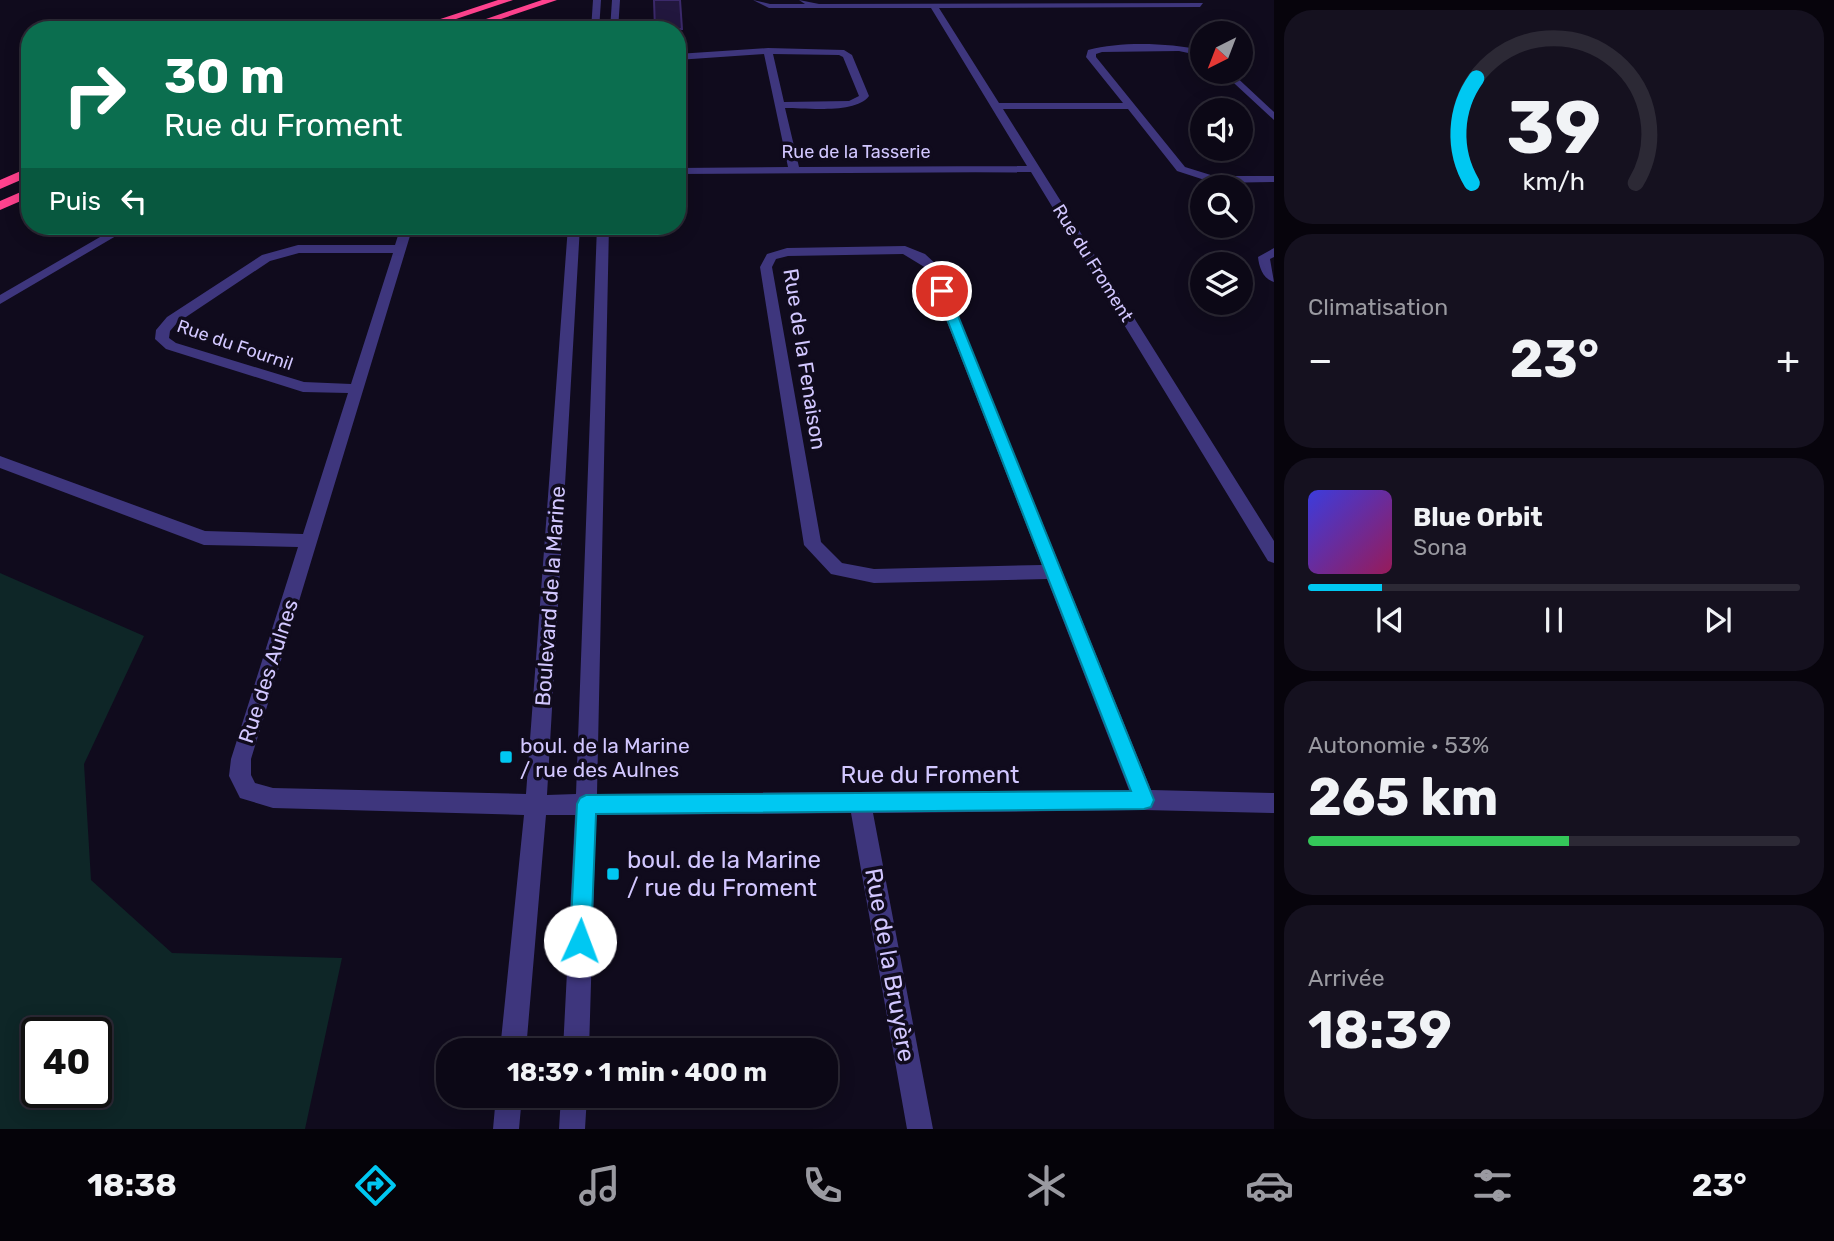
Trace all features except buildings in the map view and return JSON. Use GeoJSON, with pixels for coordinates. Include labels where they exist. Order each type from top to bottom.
{"type":"FeatureCollection","features":[{"type":"Feature","properties":{"kind":"highway"},"geometry":{"type":"LineString","coordinates":[[441,21],[508,0]]}},
{"type":"Feature","properties":{"kind":"highway"},"geometry":{"type":"LineString","coordinates":[[486,21],[552,0]]}},
{"type":"Feature","properties":{"kind":"highway"},"geometry":{"type":"LineString","coordinates":[[0,185],[21,175]]}},
{"type":"Feature","properties":{"kind":"highway"},"geometry":{"type":"LineString","coordinates":[[0,206],[21,196]]}},
{"type":"Feature","properties":{"kind":"street"},"geometry":{"type":"LineString","coordinates":[[595,21],[597,0]]}},
{"type":"Feature","properties":{"kind":"street"},"geometry":{"type":"LineString","coordinates":[[615,21],[616,0]]}},
{"type":"Feature","properties":{"kind":"street"},"geometry":{"type":"LineString","coordinates":[[757,0],[769,6],[1034,3],[1200,5]]}},
{"type":"Feature","properties":{"kind":"street"},"geometry":{"type":"LineString","coordinates":[[803,0],[818,6]]}},
{"type":"Feature","properties":{"kind":"street","name":"Rue du Froment"},"geometry":{"type":"LineString","coordinates":[[934,6],[1274,556]]}},
{"type":"Feature","properties":{"kind":"street"},"geometry":{"type":"LineString","coordinates":[[1190,50],[1179,48],[1091,52],[1091,57],[1181,169],[1193,176],[1211,180],[1274,179]]}},
{"type":"Feature","properties":{"kind":"street"},"geometry":{"type":"LineString","coordinates":[[686,56],[768,51],[841,52],[847,55],[864,96],[860,101],[850,104],[780,105]]}},
{"type":"Feature","properties":{"kind":"street"},"geometry":{"type":"LineString","coordinates":[[768,51],[794,170]]}},
{"type":"Feature","properties":{"kind":"street"},"geometry":{"type":"LineString","coordinates":[[1239,84],[1274,117]]}},
{"type":"Feature","properties":{"kind":"street"},"geometry":{"type":"LineString","coordinates":[[996,106],[1128,106]]}},
{"type":"Feature","properties":{"kind":"street","name":"Rue de la Tasserie"},"geometry":{"type":"LineString","coordinates":[[686,171],[1034,169]]}},
{"type":"Feature","properties":{"kind":"street"},"geometry":{"type":"LineString","coordinates":[[0,300],[112,235]]}},
{"type":"Feature","properties":{"kind":"street","name":"Rue des Aulnes"},"geometry":{"type":"LineString","coordinates":[[404,235],[241,759],[240,776],[243,784],[256,795],[273,798],[586,804]]}},
{"type":"Feature","properties":{"kind":"street","name":"Boulevard de la Marine"},"geometry":{"type":"LineString","coordinates":[[514,1038],[536,805],[573,235]]}},
{"type":"Feature","properties":{"kind":"street","name":"Boulevard de la Marine"},"geometry":{"type":"LineString","coordinates":[[576,1038],[603,235]]}},
{"type":"Feature","properties":{"kind":"street","name":"Rue du Fournil"},"geometry":{"type":"LineString","coordinates":[[357,389],[310,388],[285,382],[171,346],[162,339],[163,330],[183,313],[266,258],[281,252],[298,249],[399,249]]}},
{"type":"Feature","properties":{"kind":"street","name":"Rue de la Fenaison"},"geometry":{"type":"LineString","coordinates":[[1052,572],[874,576],[837,569],[813,545],[766,267],[771,257],[786,252],[905,250],[921,257],[932,266],[1144,800]]}},
{"type":"Feature","properties":{"kind":"street"},"geometry":{"type":"LineString","coordinates":[[1274,252],[1264,257],[1266,268],[1274,278]]}},
{"type":"Feature","properties":{"kind":"street"},"geometry":{"type":"LineString","coordinates":[[0,462],[204,538],[309,541]]}},
{"type":"Feature","properties":{"kind":"street","name":"Rue du Froment"},"geometry":{"type":"LineString","coordinates":[[586,804],[1144,800],[1274,803]]}},
{"type":"Feature","properties":{"kind":"street","name":"Rue de la Bruyère"},"geometry":{"type":"LineString","coordinates":[[860,801],[920,1129]]}},
{"type":"Feature","properties":{"kind":"street"},"geometry":{"type":"LineString","coordinates":[[506,1129],[508,1108]]}},
{"type":"Feature","properties":{"kind":"street"},"geometry":{"type":"LineString","coordinates":[[572,1129],[573,1108]]}},
{"type":"Feature","properties":{"kind":"green space"},"geometry":{"type":"Polygon","coordinates":[[[0,573],[144,636],[84,764],[91,880],[172,953],[342,958],[305,1129],[0,1129],[0,573]]]}},
{"type":"Feature","properties":{"kind":"place","name":"boul. de la Marine / rue des Aulnes"},"geometry":{"type":"Point","coordinates":[506,757]}},
{"type":"Feature","properties":{"kind":"place","name":"boul. de la Marine / rue du Froment"},"geometry":{"type":"Point","coordinates":[613,874]}},
{"type":"Feature","properties":{"kind":"route"},"geometry":{"type":"LineString","coordinates":[[580,941],[586,804],[1144,800],[942,291]]}}]}
